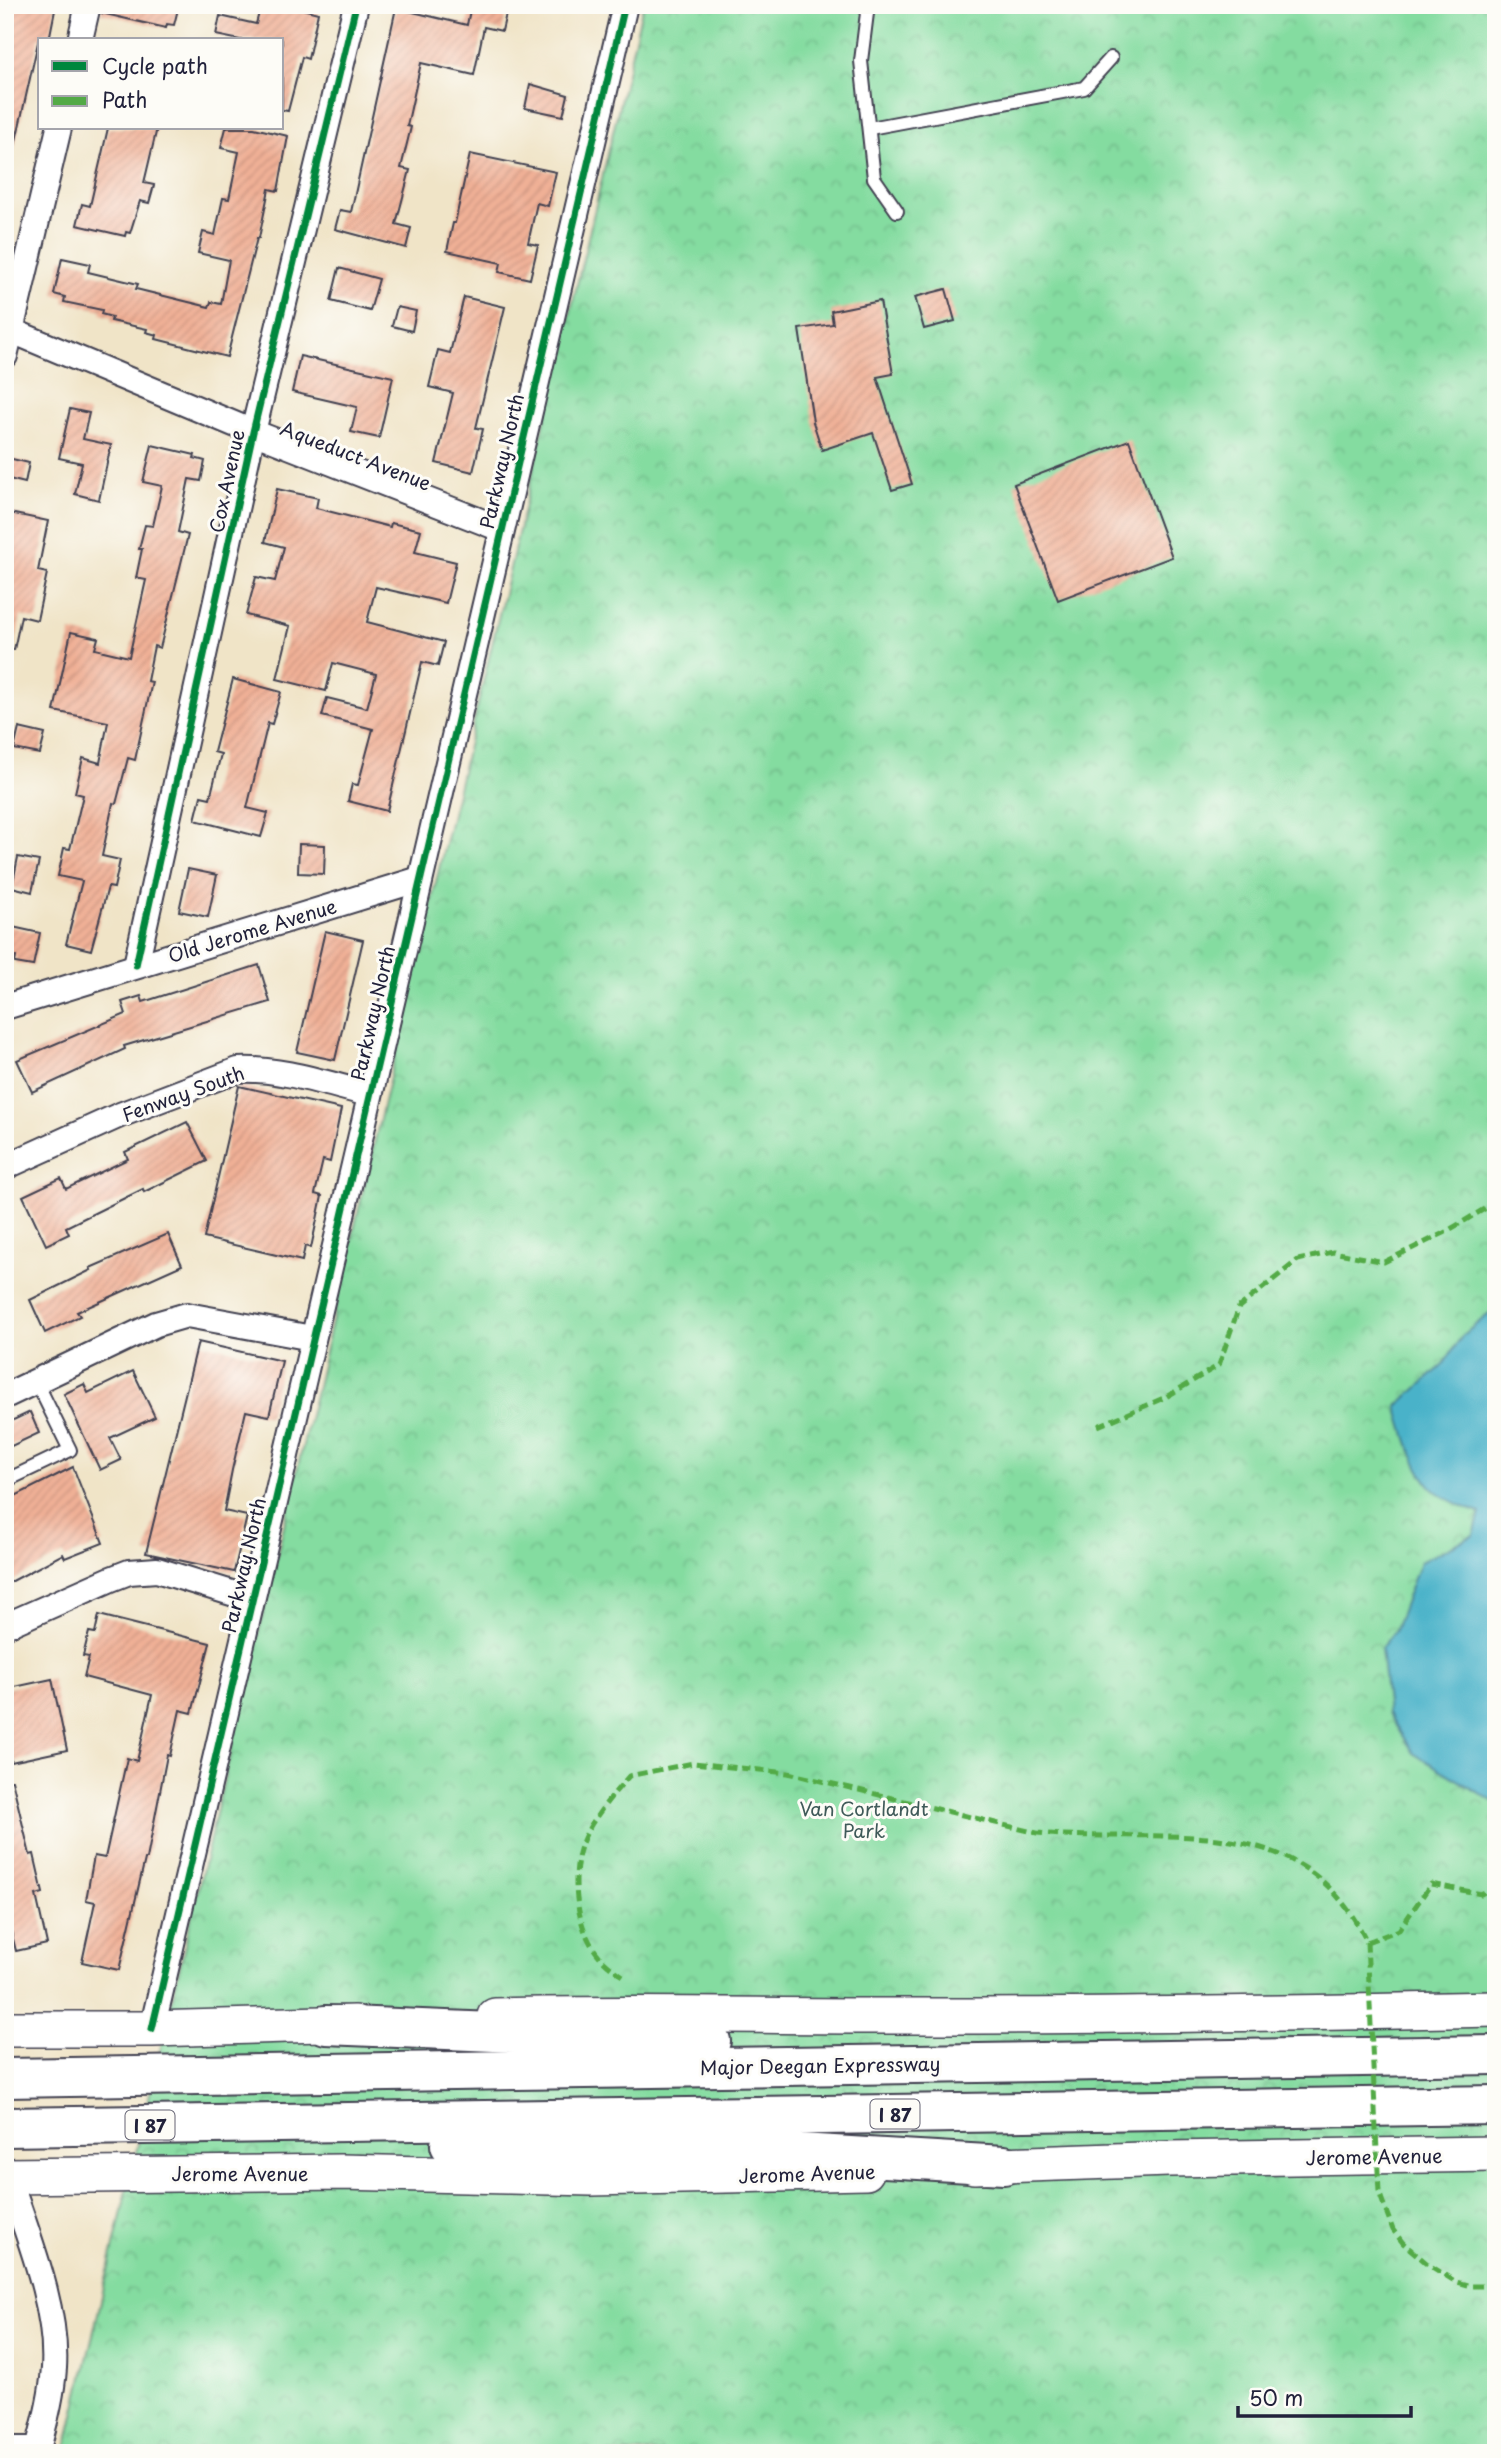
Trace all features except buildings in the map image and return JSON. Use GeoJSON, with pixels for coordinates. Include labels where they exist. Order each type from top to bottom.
{"type":"FeatureCollection","features":[{"type":"Feature","properties":{"kind":"highway"},"geometry":{"type":"LineString","coordinates":[[326,2025],[663,2040],[759,2041],[922,2063]]}},
{"type":"Feature","properties":{"kind":"highway","name":"Major Deegan Expressway"},"geometry":{"type":"LineString","coordinates":[[5,2078],[1496,2055]]}},
{"type":"Feature","properties":{"kind":"highway","name":"I 87"},"geometry":{"type":"LineString","coordinates":[[5,2127],[1496,2105]]}},
{"type":"Feature","properties":{"kind":"highway"},"geometry":{"type":"LineString","coordinates":[[295,2124],[458,2146],[799,2153],[1004,2165]]}},
{"type":"Feature","properties":{"kind":"main road"},"geometry":{"type":"LineString","coordinates":[[5,2029],[326,2025],[464,2017],[585,2014],[936,2017],[1496,2009]]}},
{"type":"Feature","properties":{"kind":"main road","name":"Jerome Avenue"},"geometry":{"type":"LineString","coordinates":[[7,2176],[316,2172],[654,2177],[838,2173],[1169,2159],[1496,2154]]}},
{"type":"Feature","properties":{"kind":"street"},"geometry":{"type":"LineString","coordinates":[[80,38],[88,5]]}},
{"type":"Feature","properties":{"kind":"street","name":"Cox Avenue"},"geometry":{"type":"LineString","coordinates":[[136,965],[253,432],[356,5]]}},
{"type":"Feature","properties":{"kind":"street","name":"Parkway North"},"geometry":{"type":"LineString","coordinates":[[152,2029],[625,5]]}},
{"type":"Feature","properties":{"kind":"street"},"geometry":{"type":"LineString","coordinates":[[5,356],[8,330],[58,130]]}},
{"type":"Feature","properties":{"kind":"street","name":"Aqueduct Avenue"},"geometry":{"type":"LineString","coordinates":[[8,330],[253,432],[502,529]]}},
{"type":"Feature","properties":{"kind":"street","name":"Old Jerome Avenue"},"geometry":{"type":"LineString","coordinates":[[5,1007],[420,879]]}},
{"type":"Feature","properties":{"kind":"street","name":"Fenway South"},"geometry":{"type":"LineString","coordinates":[[5,1167],[120,1115],[238,1070],[274,1072],[369,1094]]}},
{"type":"Feature","properties":{"kind":"street"},"geometry":{"type":"LineString","coordinates":[[5,1396],[156,1324],[187,1315],[312,1338]]}},
{"type":"Feature","properties":{"kind":"street"},"geometry":{"type":"LineString","coordinates":[[5,1626],[111,1579],[146,1569],[251,1599]]}},
{"type":"Feature","properties":{"kind":"street"},"geometry":{"type":"LineString","coordinates":[[5,2449],[38,2451],[51,2396],[54,2340],[48,2303],[7,2176]]}},
{"type":"Feature","properties":{"kind":"lane"},"geometry":{"type":"LineString","coordinates":[[868,5],[861,61],[874,178],[897,211]]}},
{"type":"Feature","properties":{"kind":"lane"},"geometry":{"type":"LineString","coordinates":[[870,128],[1084,88],[1111,58]]}},
{"type":"Feature","properties":{"kind":"lane"},"geometry":{"type":"LineString","coordinates":[[5,1481],[70,1450],[37,1383]]}},
{"type":"Feature","properties":{"kind":"green space","name":"Van Cortlandt Park"},"geometry":{"type":"Polygon","coordinates":[[[643,5],[1496,5],[1496,2453],[65,2453],[643,5]]]}},
{"type":"Feature","properties":{"kind":"water"},"geometry":{"type":"Polygon","coordinates":[[[1496,1308],[1496,1803],[1413,1753],[1388,1713],[1381,1648],[1395,1630],[1420,1562],[1474,1535],[1480,1513],[1444,1497],[1428,1483],[1413,1456],[1397,1406],[1443,1365],[1462,1336],[1496,1308]]]}},
{"type":"Feature","properties":{"kind":"marked path"},"geometry":{"type":"LineString","coordinates":[[1098,1426],[1166,1397],[1219,1365],[1239,1307],[1298,1260],[1333,1252],[1384,1262],[1444,1233],[1496,1202]]}},
{"type":"Feature","properties":{"kind":"marked path"},"geometry":{"type":"LineString","coordinates":[[623,1976],[602,1959],[585,1932],[576,1880],[581,1846],[596,1817],[629,1776],[693,1763],[788,1773],[1037,1833],[1179,1836],[1224,1840],[1266,1849],[1304,1868],[1338,1898],[1367,1942],[1379,2192],[1393,2230],[1403,2243],[1429,2265],[1456,2282],[1471,2286],[1496,2286]]}},
{"type":"Feature","properties":{"kind":"marked path"},"geometry":{"type":"LineString","coordinates":[[1367,1942],[1399,1930],[1431,1884],[1481,1894],[1496,1885]]}},
{"type":"Feature","properties":{"kind":"cycle path"},"geometry":{"type":"LineString","coordinates":[[136,965],[253,432],[356,5]]}},
{"type":"Feature","properties":{"kind":"cycle path"},"geometry":{"type":"LineString","coordinates":[[152,2029],[625,5]]}}]}
